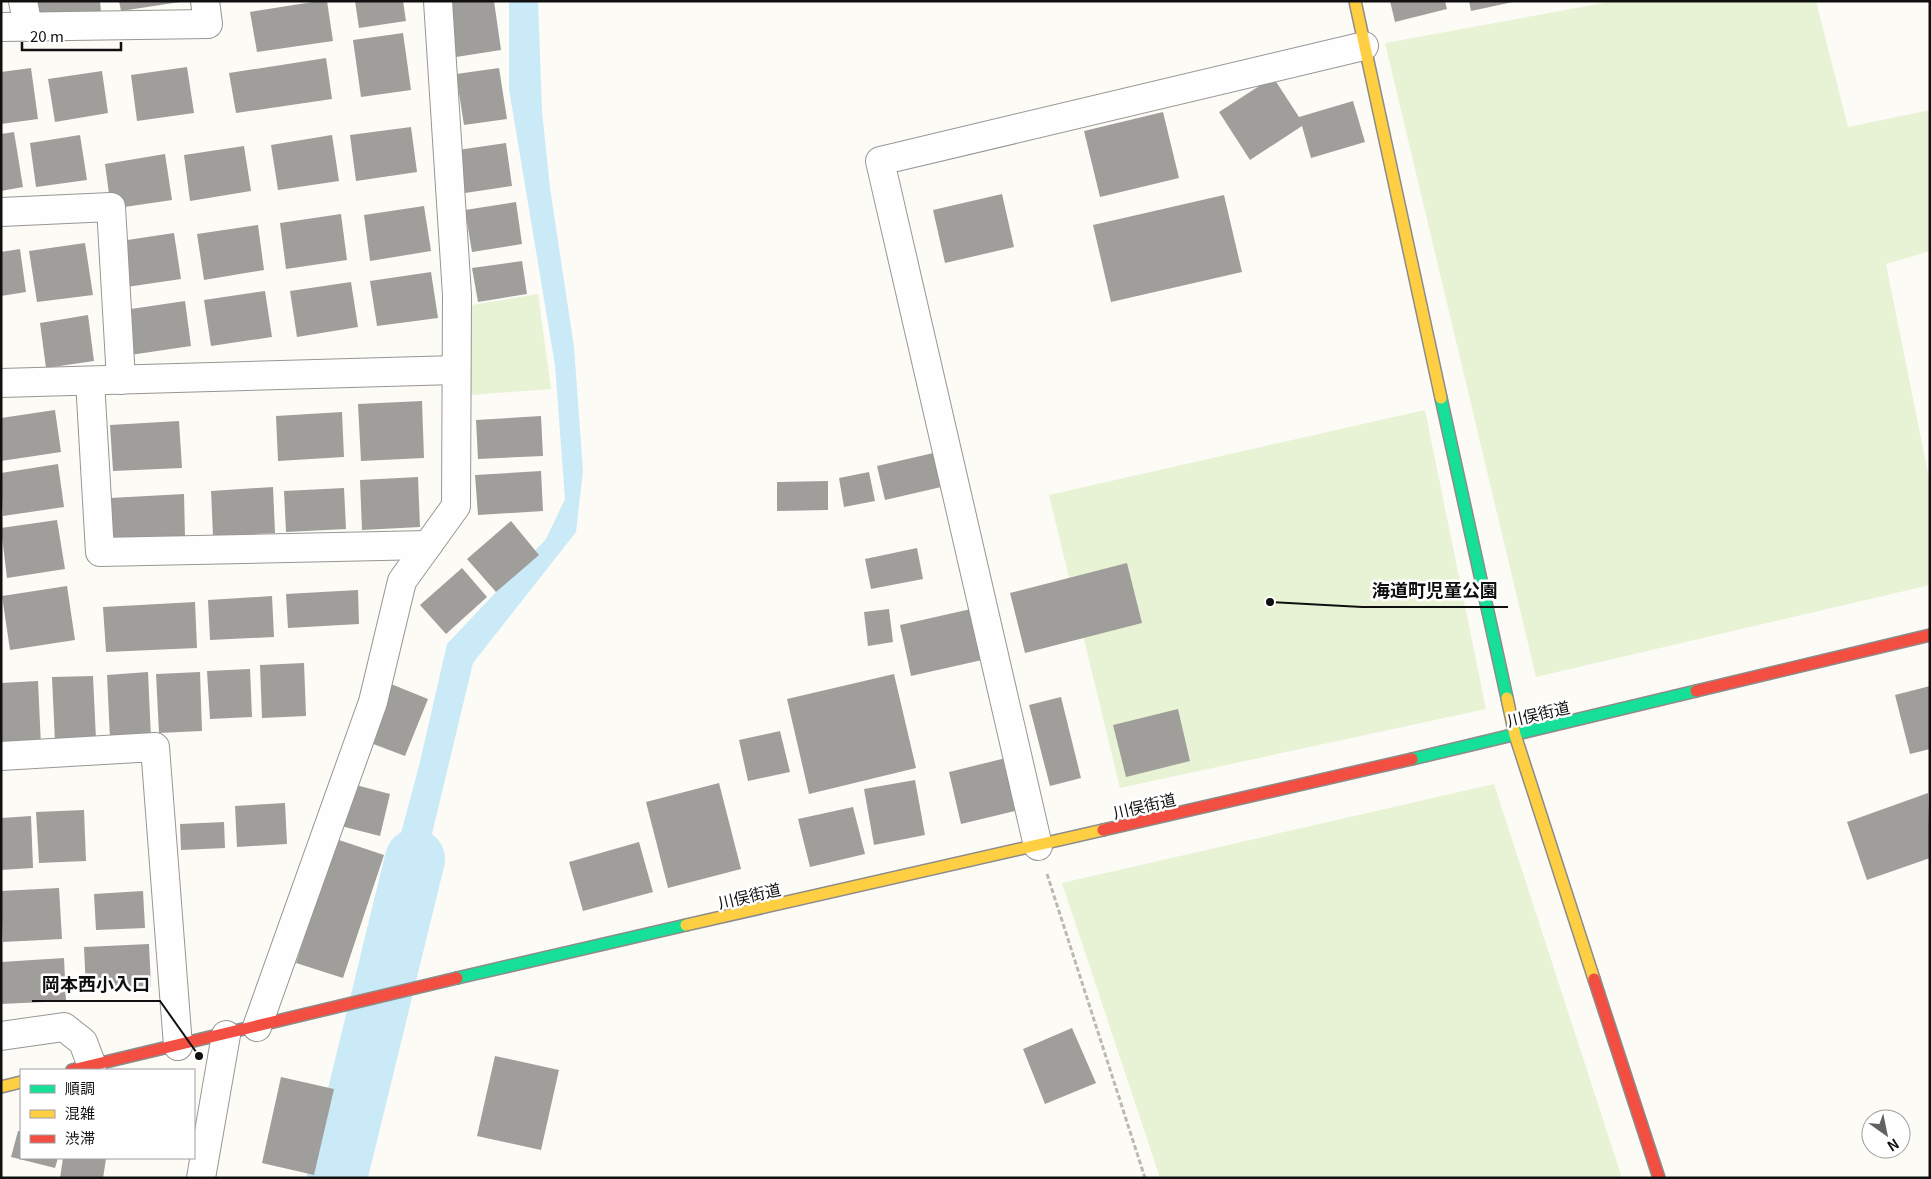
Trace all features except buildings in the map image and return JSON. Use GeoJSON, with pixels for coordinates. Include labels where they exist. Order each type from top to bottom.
{"type":"FeatureCollection","features":[{"type":"Feature","properties":{"kind":"main road"},"geometry":{"type":"LineString","coordinates":[[1355,1],[1515,735],[1659,1178]]}},
{"type":"Feature","properties":{"kind":"main road","name":"川俣街道"},"geometry":{"type":"LineString","coordinates":[[82,1068],[408,989],[1038,846],[1515,735],[1930,635]]}},
{"type":"Feature","properties":{"kind":"main road"},"geometry":{"type":"LineString","coordinates":[[1,1087],[20,1082]]}},
{"type":"Feature","properties":{"kind":"street"},"geometry":{"type":"LineString","coordinates":[[1,28],[26,14],[208,24],[205,1]]}},
{"type":"Feature","properties":{"kind":"street"},"geometry":{"type":"LineString","coordinates":[[257,1027],[374,702],[402,581],[456,506],[457,295],[438,1]]}},
{"type":"Feature","properties":{"kind":"street"},"geometry":{"type":"LineString","coordinates":[[1038,846],[880,161],[1364,46]]}},
{"type":"Feature","properties":{"kind":"street"},"geometry":{"type":"LineString","coordinates":[[1,212],[111,207],[121,380]]}},
{"type":"Feature","properties":{"kind":"street"},"geometry":{"type":"LineString","coordinates":[[1,383],[456,370]]}},
{"type":"Feature","properties":{"kind":"street"},"geometry":{"type":"LineString","coordinates":[[90,381],[100,552],[428,545]]}},
{"type":"Feature","properties":{"kind":"street"},"geometry":{"type":"LineString","coordinates":[[1,756],[155,747],[178,1046]]}},
{"type":"Feature","properties":{"kind":"street"},"geometry":{"type":"LineString","coordinates":[[1,1036],[64,1027],[83,1042],[82,1068]]}},
{"type":"Feature","properties":{"kind":"street"},"geometry":{"type":"LineString","coordinates":[[201,1178],[226,1034]]}},
{"type":"Feature","properties":{"kind":"path"},"geometry":{"type":"LineString","coordinates":[[1038,846],[1145,1178]]}},
{"type":"Feature","properties":{"kind":"green space"},"geometry":{"type":"Polygon","coordinates":[[[1615,1],[1816,1],[1848,127],[1930,110],[1930,251],[1886,264],[1930,483],[1930,585],[1536,677],[1385,43],[1615,1]]]}},
{"type":"Feature","properties":{"kind":"green space"},"geometry":{"type":"Polygon","coordinates":[[[538,294],[551,389],[469,395],[466,306],[538,294]]]}},
{"type":"Feature","properties":{"kind":"green space"},"geometry":{"type":"Polygon","coordinates":[[[1425,410],[1486,709],[1120,788],[1049,495],[1425,410]]]}},
{"type":"Feature","properties":{"kind":"green space"},"geometry":{"type":"Polygon","coordinates":[[[1494,784],[1622,1178],[1160,1178],[1062,883],[1494,784]]]}},
{"type":"Feature","properties":{"kind":"water"},"geometry":{"type":"Polygon","coordinates":[[[509,1],[538,1],[542,111],[550,188],[574,347],[583,471],[576,532],[473,663],[407,938],[371,945],[419,766],[447,644],[546,539],[565,499],[555,365],[509,89],[509,1]]]}},
{"type":"Feature","properties":{"kind":"water"},"geometry":{"type":"Polygon","coordinates":[[[359,1044],[385,1044],[347,1178],[326,1178],[359,1044]]]}},
{"type":"Feature","properties":{"kind":"waterway"},"geometry":{"type":"LineString","coordinates":[[337,1178],[415,859]]}},
{"type":"Feature","properties":{"kind":"traffic: fast"},"geometry":{"type":"LineString","coordinates":[[1441,398],[1507,698]]}},
{"type":"Feature","properties":{"kind":"traffic: fast"},"geometry":{"type":"LineString","coordinates":[[1412,759],[1696,691]]}},
{"type":"Feature","properties":{"kind":"traffic: fast"},"geometry":{"type":"LineString","coordinates":[[457,978],[686,925]]}},
{"type":"Feature","properties":{"kind":"traffic: slow"},"geometry":{"type":"LineString","coordinates":[[1355,1],[1441,398]]}},
{"type":"Feature","properties":{"kind":"traffic: slow"},"geometry":{"type":"LineString","coordinates":[[1507,698],[1515,735],[1594,979]]}},
{"type":"Feature","properties":{"kind":"traffic: slow"},"geometry":{"type":"LineString","coordinates":[[686,925],[1103,830]]}},
{"type":"Feature","properties":{"kind":"traffic: slow"},"geometry":{"type":"LineString","coordinates":[[1,1087],[20,1082]]}},
{"type":"Feature","properties":{"kind":"traffic: jam"},"geometry":{"type":"LineString","coordinates":[[1696,691],[1930,635]]}},
{"type":"Feature","properties":{"kind":"traffic: jam"},"geometry":{"type":"LineString","coordinates":[[1103,830],[1412,759]]}},
{"type":"Feature","properties":{"kind":"traffic: jam"},"geometry":{"type":"LineString","coordinates":[[76,1069],[457,978]]}},
{"type":"Feature","properties":{"kind":"traffic: jam"},"geometry":{"type":"LineString","coordinates":[[1594,979],[1659,1178]]}},
{"type":"Feature","properties":{"kind":"place","name":"海道町児童公園"},"geometry":{"type":"Point","coordinates":[1270,602]}},
{"type":"Feature","properties":{"kind":"place","name":"岡本西小入口"},"geometry":{"type":"Point","coordinates":[199,1056]}}]}
